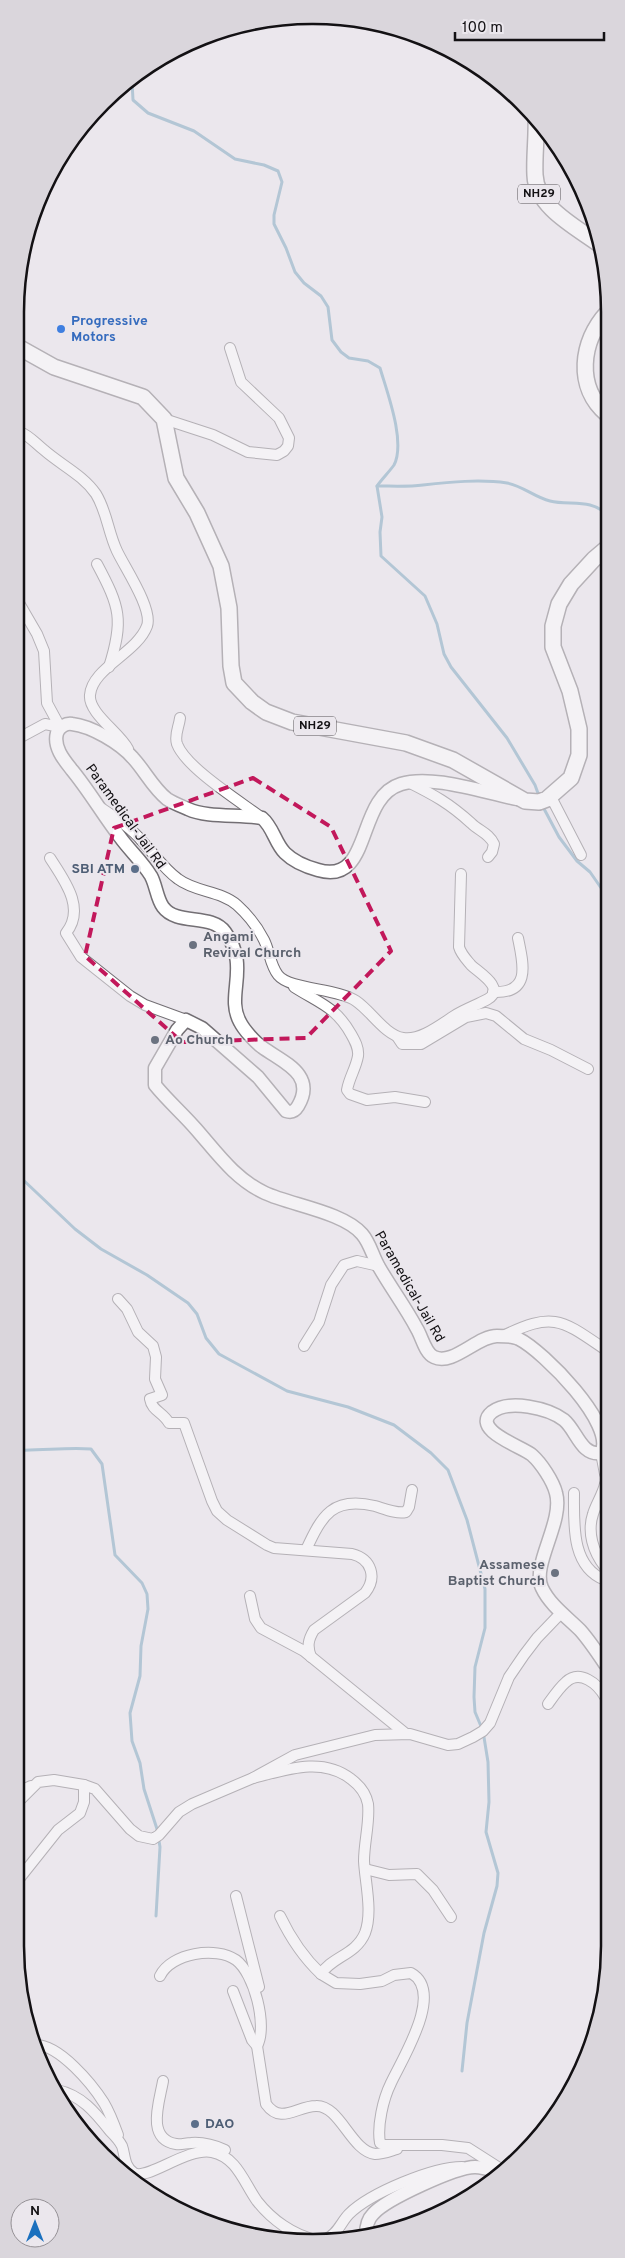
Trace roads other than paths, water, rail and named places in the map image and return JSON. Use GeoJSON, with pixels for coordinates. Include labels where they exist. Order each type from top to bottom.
{"type":"FeatureCollection","features":[{"type":"Feature","properties":{"kind":"highway","name":"NH29"},"geometry":{"type":"LineString","coordinates":[[537,131],[535,177],[538,193],[549,206],[591,237]]}},
{"type":"Feature","properties":{"kind":"highway"},"geometry":{"type":"LineString","coordinates":[[601,320],[588,343],[584,370],[590,392],[601,409]]}},
{"type":"Feature","properties":{"kind":"highway"},"geometry":{"type":"LineString","coordinates":[[24,350],[54,367],[143,397],[164,419]]}},
{"type":"Feature","properties":{"kind":"highway","name":"NH29"},"geometry":{"type":"LineString","coordinates":[[164,419],[176,478],[197,513],[221,566],[229,608],[231,666],[234,683],[239,690],[266,712],[292,722],[406,742],[453,760],[525,801]]}},
{"type":"Feature","properties":{"kind":"highway"},"geometry":{"type":"LineString","coordinates":[[525,801],[539,802],[550,797],[571,778],[579,755],[580,729],[570,691],[553,647],[553,626],[559,604],[571,584],[601,553]]}},
{"type":"Feature","properties":{"kind":"main road"},"geometry":{"type":"LineString","coordinates":[[60,727],[75,724],[100,732],[132,757],[153,784],[167,798],[190,810],[262,818],[267,822],[285,853],[313,869],[325,872],[336,872],[345,869],[357,856],[372,810],[383,793],[400,784],[408,782],[440,782],[525,801]]}},
{"type":"Feature","properties":{"kind":"main road","name":"Paramedical-Jail Rd"},"geometry":{"type":"LineString","coordinates":[[60,727],[57,733],[58,749],[152,877],[163,907],[172,914],[212,922],[223,929],[234,945],[239,967],[235,1008],[240,1022],[261,1047],[288,1063],[297,1072],[304,1086],[303,1097],[296,1109],[289,1112],[282,1108],[258,1077],[202,1028],[186,1020],[177,1030],[155,1068],[155,1085],[196,1128],[226,1166],[264,1193],[330,1214],[362,1234],[429,1353],[434,1357],[442,1359],[455,1356],[480,1340],[495,1336],[517,1338],[530,1346],[557,1370],[595,1418],[601,1433]]}},
{"type":"Feature","properties":{"kind":"main road"},"geometry":{"type":"LineString","coordinates":[[601,1452],[594,1454],[586,1450],[564,1420],[530,1406],[512,1405],[492,1412],[488,1417],[490,1430],[532,1455],[549,1477],[556,1492],[558,1508],[539,1578],[542,1588],[561,1613],[580,1630],[601,1659]]}},
{"type":"Feature","properties":{"kind":"main road"},"geometry":{"type":"LineString","coordinates":[[366,2229],[373,2214],[392,2200],[431,2180],[474,2167],[494,2170]]}},
{"type":"Feature","properties":{"kind":"street"},"geometry":{"type":"LineString","coordinates":[[164,419],[206,432],[248,452],[276,455],[284,451],[288,446],[289,438],[279,418],[242,382],[230,348]]}},
{"type":"Feature","properties":{"kind":"street"},"geometry":{"type":"LineString","coordinates":[[24,434],[77,474],[95,494],[105,513],[116,550],[146,608],[148,625],[142,636],[95,680],[90,695],[90,701],[94,709],[118,735],[132,757]]}},
{"type":"Feature","properties":{"kind":"street"},"geometry":{"type":"LineString","coordinates":[[97,564],[118,610],[119,624],[109,668]]}},
{"type":"Feature","properties":{"kind":"street"},"geometry":{"type":"LineString","coordinates":[[24,616],[37,634],[44,651],[47,703],[60,727]]}},
{"type":"Feature","properties":{"kind":"street"},"geometry":{"type":"LineString","coordinates":[[180,718],[176,743],[182,754],[213,781],[262,818]]}},
{"type":"Feature","properties":{"kind":"street"},"geometry":{"type":"LineString","coordinates":[[24,735],[45,724],[60,727]]}},
{"type":"Feature","properties":{"kind":"street"},"geometry":{"type":"LineString","coordinates":[[408,782],[443,800],[483,831],[494,844],[492,852],[488,857]]}},
{"type":"Feature","properties":{"kind":"street"},"geometry":{"type":"LineString","coordinates":[[550,797],[581,855]]}},
{"type":"Feature","properties":{"kind":"street"},"geometry":{"type":"LineString","coordinates":[[98,806],[142,840],[150,852],[179,880],[236,904],[265,941],[276,971],[285,981],[329,1007],[346,1024],[357,1046],[358,1053],[348,1084],[347,1090],[350,1094],[367,1100],[395,1097],[425,1102]]}},
{"type":"Feature","properties":{"kind":"street"},"geometry":{"type":"LineString","coordinates":[[50,858],[70,892],[74,905],[74,918],[71,927],[66,933],[81,957],[138,1002],[186,1020]]}},
{"type":"Feature","properties":{"kind":"street"},"geometry":{"type":"LineString","coordinates":[[395,1036],[405,1038],[417,1037],[462,1011],[490,998],[493,992],[493,985],[473,967],[462,954],[459,947],[461,874]]}},
{"type":"Feature","properties":{"kind":"street"},"geometry":{"type":"LineString","coordinates":[[493,992],[510,990],[521,980],[524,970],[518,938]]}},
{"type":"Feature","properties":{"kind":"street"},"geometry":{"type":"LineString","coordinates":[[285,981],[324,990],[354,1000],[402,1044],[421,1044],[466,1017],[486,1013],[496,1016],[524,1039],[588,1069]]}},
{"type":"Feature","properties":{"kind":"street"},"geometry":{"type":"LineString","coordinates":[[304,1346],[314,1333],[331,1285],[344,1265],[357,1261],[379,1266]]}},
{"type":"Feature","properties":{"kind":"street"},"geometry":{"type":"LineString","coordinates":[[118,1299],[127,1309],[138,1332],[149,1341],[155,1352],[155,1379],[162,1395],[150,1399],[151,1404],[153,1408],[165,1415],[169,1423],[184,1423],[217,1511],[267,1545],[361,1556],[370,1568],[372,1575],[371,1585],[366,1593],[314,1630],[308,1639],[311,1657]]}},
{"type":"Feature","properties":{"kind":"street"},"geometry":{"type":"LineString","coordinates":[[503,1336],[536,1323],[556,1320],[601,1347]]}},
{"type":"Feature","properties":{"kind":"street"},"geometry":{"type":"LineString","coordinates":[[306,1550],[318,1524],[335,1508],[345,1503],[358,1502],[406,1512],[409,1507],[412,1490]]}},
{"type":"Feature","properties":{"kind":"street"},"geometry":{"type":"LineString","coordinates":[[574,1493],[579,1552],[591,1571],[601,1577]]}},
{"type":"Feature","properties":{"kind":"street"},"geometry":{"type":"LineString","coordinates":[[601,1494],[592,1515],[591,1525],[594,1549],[601,1560]]}},
{"type":"Feature","properties":{"kind":"street"},"geometry":{"type":"LineString","coordinates":[[250,1596],[255,1619],[260,1628],[291,1643],[311,1657],[406,1734]]}},
{"type":"Feature","properties":{"kind":"street"},"geometry":{"type":"LineString","coordinates":[[24,1789],[38,1782],[54,1780],[84,1785],[95,1789],[130,1829],[139,1836],[152,1839],[159,1835],[179,1812],[192,1804],[253,1778],[296,1755],[375,1735],[406,1734],[421,1736],[448,1745],[458,1744],[483,1731],[490,1722],[509,1677],[537,1638],[561,1613]]}},
{"type":"Feature","properties":{"kind":"street"},"geometry":{"type":"LineString","coordinates":[[548,1704],[566,1682],[572,1678],[587,1679],[595,1684],[601,1692]]}},
{"type":"Feature","properties":{"kind":"street"},"geometry":{"type":"LineString","coordinates":[[253,1778],[318,1765],[342,1771],[364,1792],[368,1804],[365,1869],[368,1907],[365,1933],[351,1952],[324,1968],[321,1974]]}},
{"type":"Feature","properties":{"kind":"street"},"geometry":{"type":"LineString","coordinates":[[24,1797],[38,1782]]}},
{"type":"Feature","properties":{"kind":"street"},"geometry":{"type":"LineString","coordinates":[[24,1873],[58,1830],[80,1813],[84,1802],[84,1785]]}},
{"type":"Feature","properties":{"kind":"street"},"geometry":{"type":"LineString","coordinates":[[365,1869],[390,1875],[417,1874],[433,1890],[451,1917]]}},
{"type":"Feature","properties":{"kind":"street"},"geometry":{"type":"LineString","coordinates":[[236,1896],[262,1998],[257,2046],[266,2104],[274,2113],[283,2114],[315,2106],[324,2107],[331,2112],[365,2150],[373,2154],[384,2153],[408,2145]]}},
{"type":"Feature","properties":{"kind":"street"},"geometry":{"type":"LineString","coordinates":[[280,1916],[293,1943],[308,1962],[336,1984],[382,1981],[403,1973],[411,1973],[421,1980],[424,1988],[421,2017],[414,2038],[390,2085],[378,2136],[380,2143],[384,2146],[442,2145],[468,2148],[497,2168]]}},
{"type":"Feature","properties":{"kind":"street"},"geometry":{"type":"LineString","coordinates":[[160,1976],[178,1958],[202,1953],[232,1958],[241,1964],[248,1974],[260,2012]]}},
{"type":"Feature","properties":{"kind":"street"},"geometry":{"type":"LineString","coordinates":[[233,1991],[252,2040],[257,2046]]}},
{"type":"Feature","properties":{"kind":"street"},"geometry":{"type":"LineString","coordinates":[[41,2044],[57,2051],[103,2102],[121,2145],[125,2160],[131,2170]]}},
{"type":"Feature","properties":{"kind":"street"},"geometry":{"type":"LineString","coordinates":[[163,2081],[156,2118],[158,2130],[165,2139],[176,2144],[200,2142],[217,2147],[233,2158],[258,2202],[287,2229],[300,2234]]}},
{"type":"Feature","properties":{"kind":"street"},"geometry":{"type":"LineString","coordinates":[[63,2091],[70,2092],[86,2103],[121,2145]]}},
{"type":"Feature","properties":{"kind":"street"},"geometry":{"type":"LineString","coordinates":[[135,2173],[139,2175],[148,2174],[180,2157],[197,2152],[213,2152],[228,2159],[241,2174]]}},
{"type":"Feature","properties":{"kind":"street"},"geometry":{"type":"LineString","coordinates":[[332,2234],[341,2226],[349,2214],[421,2174],[448,2167],[474,2167]]}},
{"type":"Feature","properties":{"kind":"waterway"},"geometry":{"type":"LineString","coordinates":[[132,87],[133,100],[148,113],[194,131],[235,159],[264,165],[278,171],[282,182],[274,215],[274,224],[295,272],[304,283],[321,296],[328,307],[332,340],[341,352],[349,358],[368,361],[380,368],[391,403],[398,444],[394,465],[377,486],[382,517],[380,532],[381,556],[425,596],[437,624],[444,654],[451,667],[507,738],[535,785],[539,796]]}},
{"type":"Feature","properties":{"kind":"waterway"},"geometry":{"type":"LineString","coordinates":[[377,486],[412,486],[476,481],[507,483],[550,501],[587,504],[601,510]]}},
{"type":"Feature","properties":{"kind":"waterway"},"geometry":{"type":"LineString","coordinates":[[542,805],[559,837],[577,861],[590,872],[601,888]]}},
{"type":"Feature","properties":{"kind":"waterway"},"geometry":{"type":"LineString","coordinates":[[24,1181],[75,1229],[101,1249],[147,1275],[188,1303],[197,1314],[206,1338],[219,1354],[287,1391],[348,1407],[394,1425],[431,1453],[448,1470],[467,1520],[485,1589],[485,1628],[475,1667],[474,1697],[475,1712],[483,1731],[488,1762],[489,1802],[486,1832],[498,1873],[497,1886],[484,1933],[467,2023],[462,2071]]}},
{"type":"Feature","properties":{"kind":"waterway"},"geometry":{"type":"LineString","coordinates":[[24,1450],[91,1449],[102,1464],[115,1555],[142,1583],[147,1594],[148,1609],[141,1646],[140,1676],[130,1713],[132,1741],[140,1763],[144,1789],[157,1829],[160,1847],[156,1916]]}},
{"type":"Feature","properties":{"kind":"place","name":"Progressive Motors"},"geometry":{"type":"Point","coordinates":[61,329]}},
{"type":"Feature","properties":{"kind":"place","name":"SBI ATM"},"geometry":{"type":"Point","coordinates":[135,869]}},
{"type":"Feature","properties":{"kind":"place","name":"Angami Revival Church"},"geometry":{"type":"Point","coordinates":[193,945]}},
{"type":"Feature","properties":{"kind":"place","name":"Ao Church"},"geometry":{"type":"Point","coordinates":[155,1040]}},
{"type":"Feature","properties":{"kind":"place","name":"Assamese Baptist Church"},"geometry":{"type":"Point","coordinates":[555,1573]}},
{"type":"Feature","properties":{"kind":"place","name":"DAO"},"geometry":{"type":"Point","coordinates":[195,2124]}}]}
